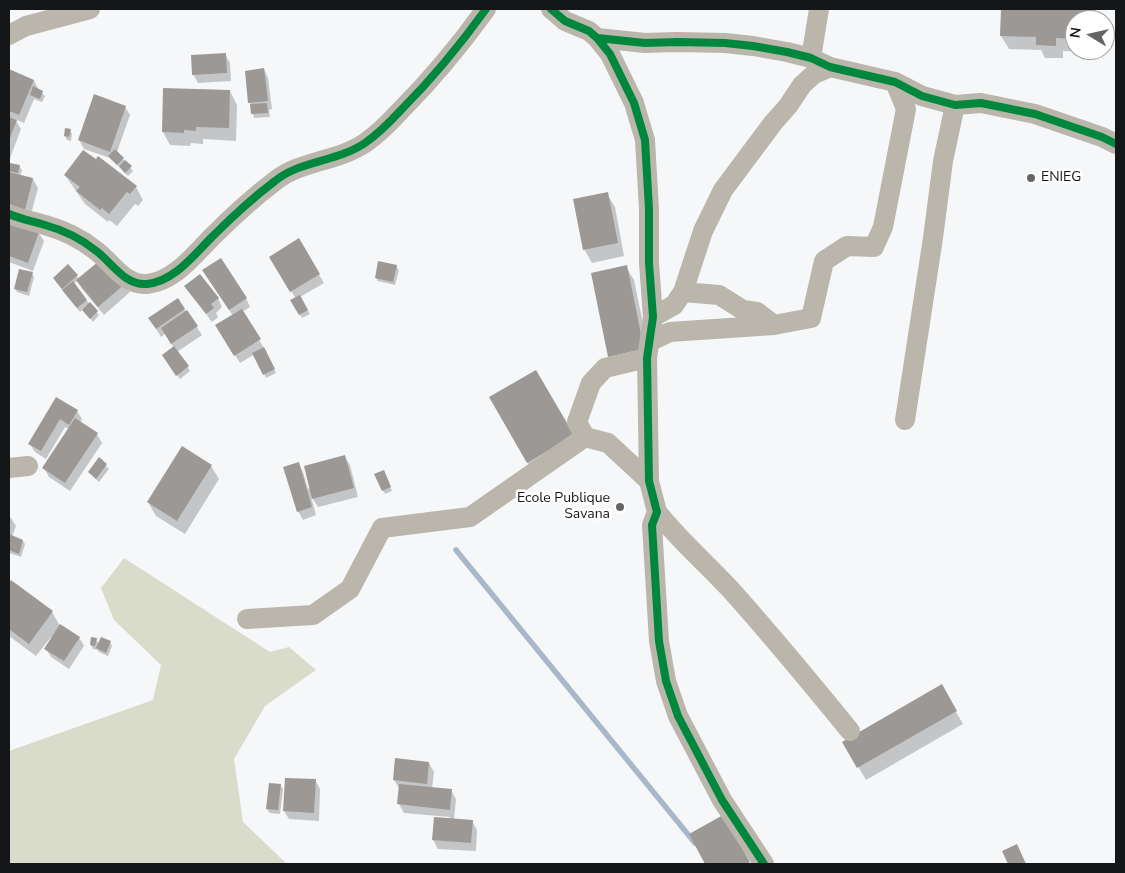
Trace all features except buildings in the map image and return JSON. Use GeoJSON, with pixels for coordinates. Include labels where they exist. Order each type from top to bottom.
{"type":"FeatureCollection","features":[{"type":"Feature","properties":{"kind":"street"},"geometry":{"type":"LineString","coordinates":[[9,34],[26,26],[90,9]]}},
{"type":"Feature","properties":{"kind":"street"},"geometry":{"type":"LineString","coordinates":[[9,214],[69,233],[96,250],[127,279],[136,283],[146,284],[159,281],[172,274],[192,258],[216,233],[275,180],[292,170],[345,154],[365,143],[401,110],[441,67],[486,9]]}},
{"type":"Feature","properties":{"kind":"street"},"geometry":{"type":"LineString","coordinates":[[551,9],[565,21],[589,32],[597,38],[610,54],[634,103],[645,140],[649,209],[649,263],[653,317],[649,350],[649,481],[658,512],[670,529],[712,569],[781,646],[850,731]]}},
{"type":"Feature","properties":{"kind":"street"},"geometry":{"type":"LineString","coordinates":[[811,58],[819,9]]}},
{"type":"Feature","properties":{"kind":"street"},"geometry":{"type":"LineString","coordinates":[[597,38],[645,43],[677,42],[753,46],[787,52],[811,58],[830,67],[895,82],[922,96],[955,105],[980,103],[1035,114],[1102,137],[1116,144]]}},
{"type":"Feature","properties":{"kind":"street"},"geometry":{"type":"LineString","coordinates":[[653,317],[674,305],[683,292],[703,231],[723,190],[802,86],[814,74],[830,67]]}},
{"type":"Feature","properties":{"kind":"street"},"geometry":{"type":"LineString","coordinates":[[649,481],[608,443],[585,437],[577,422],[591,383],[605,368],[649,350],[670,332],[774,325],[811,318],[824,260],[847,246],[874,247],[883,228],[906,108],[895,82]]}},
{"type":"Feature","properties":{"kind":"street"},"geometry":{"type":"LineString","coordinates":[[906,420],[943,161],[955,105]]}},
{"type":"Feature","properties":{"kind":"street"},"geometry":{"type":"LineString","coordinates":[[683,292],[719,295],[743,310],[757,312],[774,325]]}},
{"type":"Feature","properties":{"kind":"street"},"geometry":{"type":"LineString","coordinates":[[247,619],[313,614],[350,589],[382,528],[470,517],[585,437]]}},
{"type":"Feature","properties":{"kind":"street"},"geometry":{"type":"LineString","coordinates":[[658,512],[652,525],[659,640],[666,681],[678,716],[722,800],[764,864]]}},
{"type":"Feature","properties":{"kind":"green space"},"geometry":{"type":"Polygon","coordinates":[[[124,558],[270,652],[289,647],[316,670],[265,706],[234,759],[243,822],[287,864],[9,864],[9,751],[153,700],[161,665],[114,620],[101,588],[124,558]]]}},
{"type":"Feature","properties":{"kind":"waterway"},"geometry":{"type":"LineString","coordinates":[[456,550],[695,843]]}},
{"type":"Feature","properties":{"kind":"cycle path"},"geometry":{"type":"LineString","coordinates":[[9,214],[58,229],[77,238],[95,250],[118,272],[131,281],[139,284],[157,282],[185,265],[244,206],[285,174],[343,154],[375,136],[435,74],[486,9]]}},
{"type":"Feature","properties":{"kind":"cycle path"},"geometry":{"type":"LineString","coordinates":[[551,9],[565,21],[589,31],[597,38],[645,43],[725,43],[787,52],[811,58],[830,67],[895,82],[922,96],[955,105],[981,103],[1035,114],[1102,137],[1116,144]]}},
{"type":"Feature","properties":{"kind":"cycle path"},"geometry":{"type":"LineString","coordinates":[[597,38],[610,54],[634,103],[645,140],[649,209],[649,263],[653,317],[647,358],[649,481],[657,512],[652,525],[659,641],[666,681],[678,716],[722,800],[764,864]]}},
{"type":"Feature","properties":{"kind":"place","name":"ENIEG"},"geometry":{"type":"Point","coordinates":[1031,178]}},
{"type":"Feature","properties":{"kind":"place","name":"Ecole Publique Savana"},"geometry":{"type":"Point","coordinates":[620,507]}}]}
